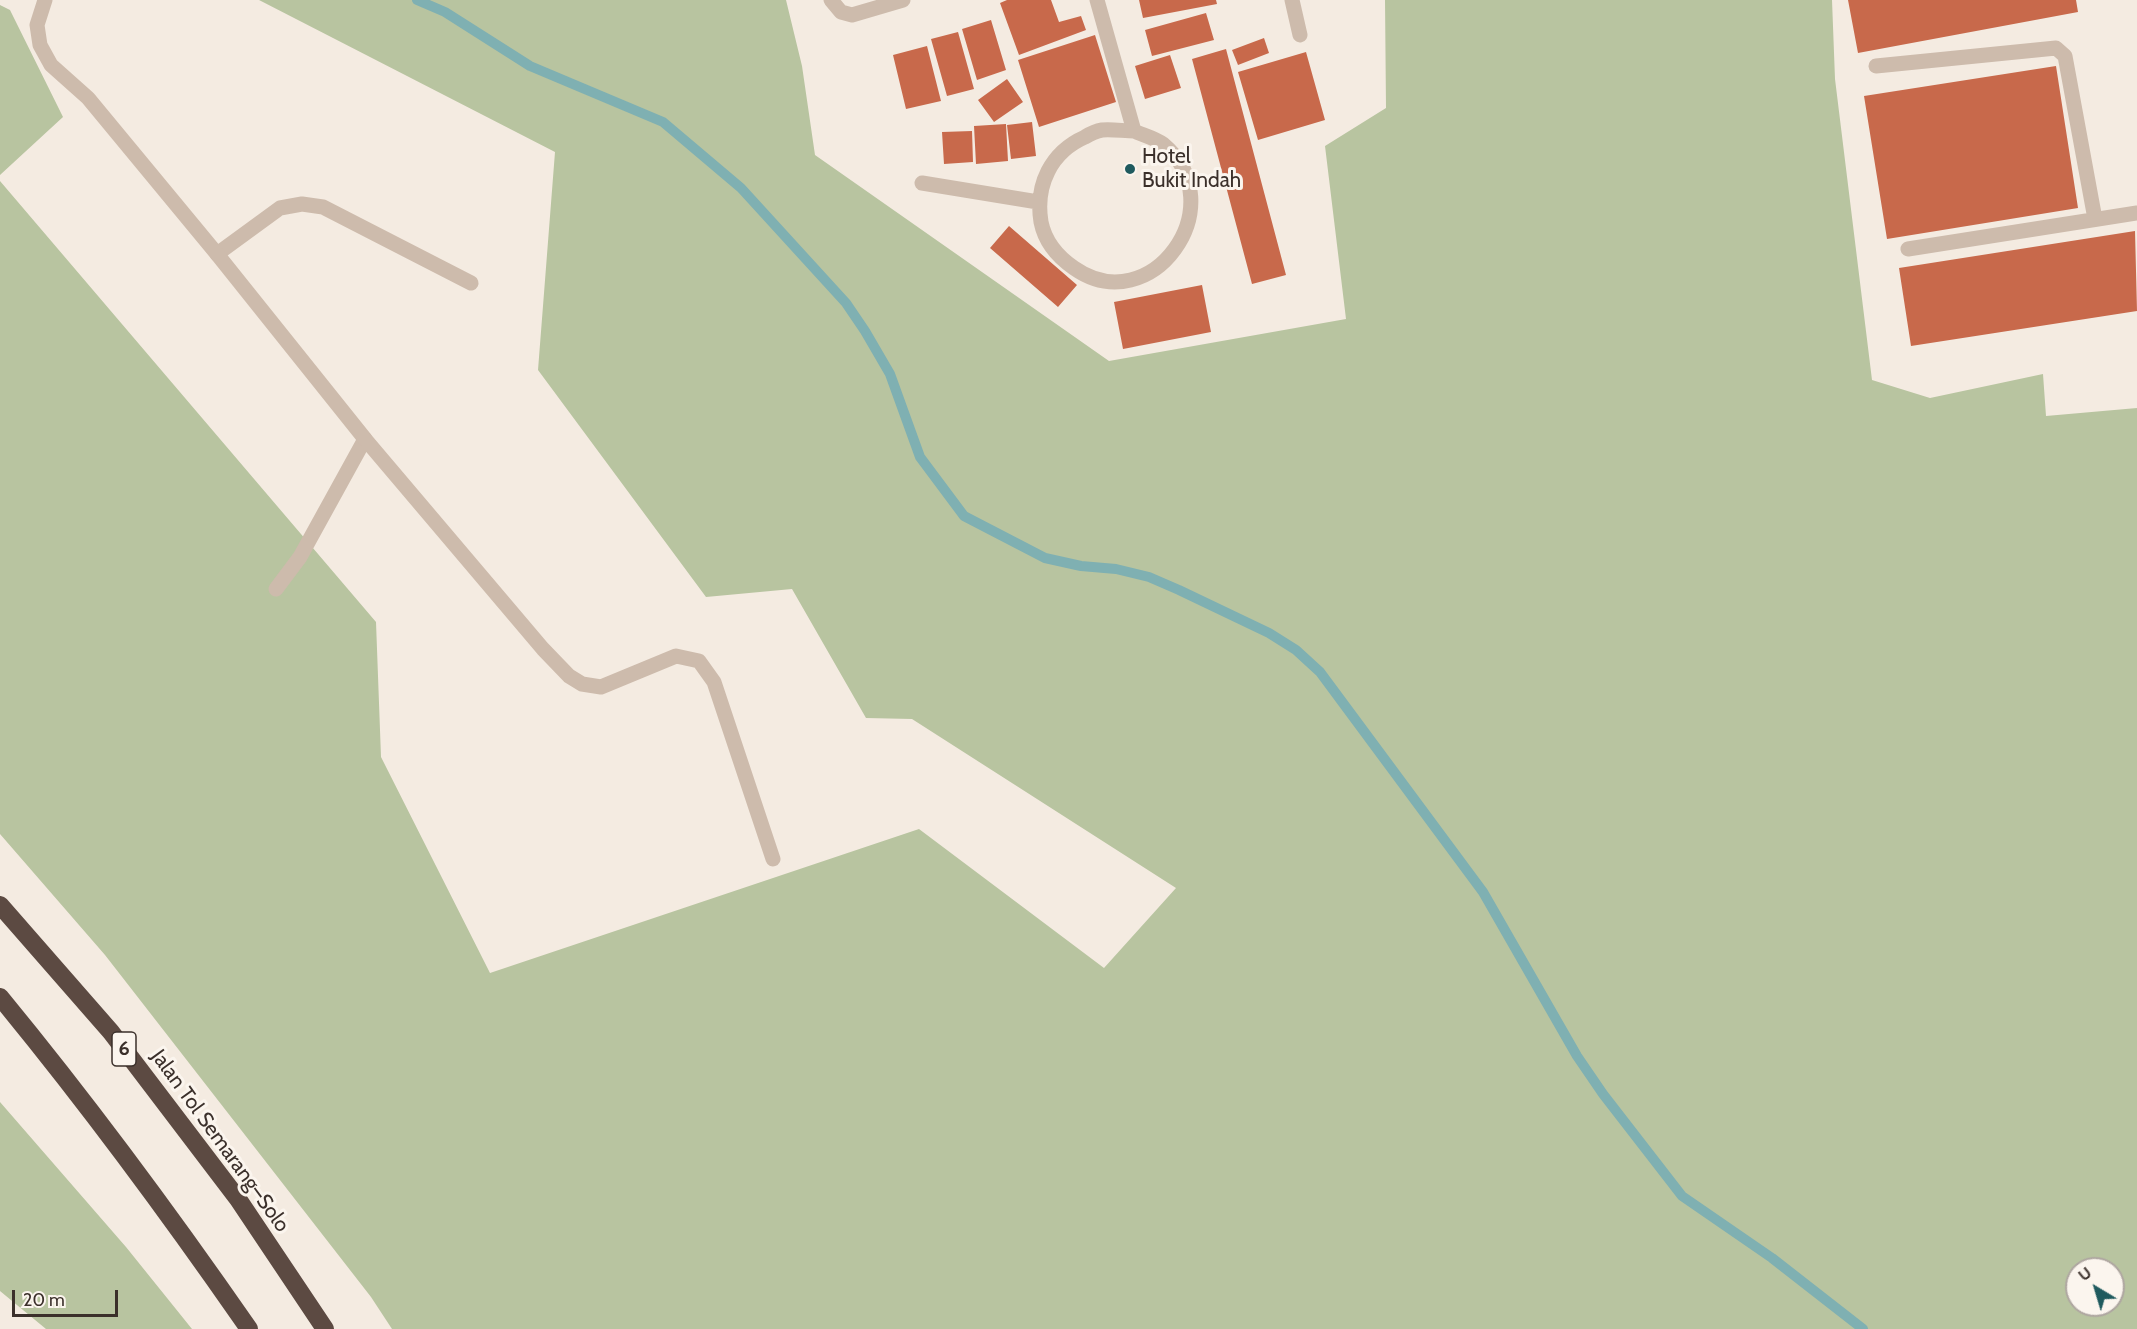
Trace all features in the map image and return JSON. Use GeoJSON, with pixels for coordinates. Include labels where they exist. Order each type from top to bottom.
{"type":"FeatureCollection","features":[{"type":"Feature","properties":{"kind":"highway","name":"Jalan Tol Semarang–Solo"},"geometry":{"type":"LineString","coordinates":[[0,905],[111,1032],[238,1199],[325,1329]]}},
{"type":"Feature","properties":{"kind":"highway"},"geometry":{"type":"LineString","coordinates":[[0,997],[63,1073],[184,1236],[249,1329]]}},
{"type":"Feature","properties":{"kind":"street"},"geometry":{"type":"LineString","coordinates":[[45,0],[38,25],[40,45],[51,65],[88,98],[365,439],[543,649],[569,676],[582,684],[601,687],[676,656],[699,661],[714,682],[773,860]]}},
{"type":"Feature","properties":{"kind":"street"},"geometry":{"type":"LineString","coordinates":[[831,0],[841,12],[852,15],[903,0]]}},
{"type":"Feature","properties":{"kind":"street"},"geometry":{"type":"LineString","coordinates":[[1097,0],[1134,131]]}},
{"type":"Feature","properties":{"kind":"street"},"geometry":{"type":"LineString","coordinates":[[1292,0],[1300,34]]}},
{"type":"Feature","properties":{"kind":"street"},"geometry":{"type":"LineString","coordinates":[[1876,66],[2056,48],[2062,51],[2065,56],[2096,219]]}},
{"type":"Feature","properties":{"kind":"street"},"geometry":{"type":"LineString","coordinates":[[1100,130],[1134,131],[1162,144],[1182,168],[1191,198],[1188,229],[1172,256],[1147,275],[1116,282],[1086,276],[1060,259],[1043,232],[1038,202],[1047,169],[1069,144],[1100,130]]}},
{"type":"Feature","properties":{"kind":"street"},"geometry":{"type":"LineString","coordinates":[[922,183],[1038,202]]}},
{"type":"Feature","properties":{"kind":"street"},"geometry":{"type":"LineString","coordinates":[[217,254],[280,208],[302,204],[323,207],[471,283]]}},
{"type":"Feature","properties":{"kind":"street"},"geometry":{"type":"LineString","coordinates":[[1908,249],[2137,213]]}},
{"type":"Feature","properties":{"kind":"street"},"geometry":{"type":"LineString","coordinates":[[276,589],[300,557],[365,439]]}},
{"type":"Feature","properties":{"kind":"green space"},"geometry":{"type":"Polygon","coordinates":[[[259,0],[786,0],[802,66],[815,155],[1109,361],[1346,319],[1325,146],[1386,108],[1385,0],[1832,0],[1835,79],[1872,380],[1930,398],[2043,374],[2046,416],[2137,408],[2137,1329],[392,1329],[371,1297],[105,955],[0,834],[0,181],[376,622],[381,757],[490,973],[919,829],[1104,968],[1176,888],[912,719],[866,718],[792,589],[706,597],[538,370],[555,152],[259,0]]]}},
{"type":"Feature","properties":{"kind":"green space"},"geometry":{"type":"Polygon","coordinates":[[[0,5],[10,10],[63,117],[0,175],[0,5]]]}},
{"type":"Feature","properties":{"kind":"green space"},"geometry":{"type":"Polygon","coordinates":[[[0,1102],[126,1247],[192,1329],[46,1329],[0,1291],[0,1102]]]}},
{"type":"Feature","properties":{"kind":"building"},"geometry":{"type":"Polygon","coordinates":[[[1007,0],[1051,0],[1059,22],[1081,16],[1086,30],[1019,55],[1000,3],[1007,0]]]}},
{"type":"Feature","properties":{"kind":"building"},"geometry":{"type":"Polygon","coordinates":[[[1139,0],[1216,0],[1217,4],[1143,18],[1139,0]]]}},
{"type":"Feature","properties":{"kind":"building"},"geometry":{"type":"Polygon","coordinates":[[[1848,0],[2076,0],[2078,12],[1858,53],[1848,0]]]}},
{"type":"Feature","properties":{"kind":"building"},"geometry":{"type":"Polygon","coordinates":[[[1206,13],[1214,40],[1152,56],[1145,30],[1206,13]]]}},
{"type":"Feature","properties":{"kind":"building"},"geometry":{"type":"Polygon","coordinates":[[[991,20],[1006,70],[977,80],[962,29],[991,20]]]}},
{"type":"Feature","properties":{"kind":"building"},"geometry":{"type":"Polygon","coordinates":[[[958,32],[974,89],[947,96],[931,39],[958,32]]]}},
{"type":"Feature","properties":{"kind":"building"},"geometry":{"type":"Polygon","coordinates":[[[1095,35],[1116,102],[1039,127],[1018,60],[1095,35]]]}},
{"type":"Feature","properties":{"kind":"building"},"geometry":{"type":"Polygon","coordinates":[[[1264,38],[1269,53],[1238,65],[1232,50],[1264,38]]]}},
{"type":"Feature","properties":{"kind":"building"},"geometry":{"type":"Polygon","coordinates":[[[927,46],[941,101],[906,109],[893,55],[927,46]]]}},
{"type":"Feature","properties":{"kind":"building"},"geometry":{"type":"Polygon","coordinates":[[[1226,49],[1286,275],[1252,284],[1192,59],[1226,49]]]}},
{"type":"Feature","properties":{"kind":"building"},"geometry":{"type":"Polygon","coordinates":[[[1306,52],[1325,120],[1258,140],[1238,72],[1306,52]]]}},
{"type":"Feature","properties":{"kind":"building"},"geometry":{"type":"Polygon","coordinates":[[[1170,55],[1181,88],[1145,99],[1135,66],[1170,55]]]}},
{"type":"Feature","properties":{"kind":"building"},"geometry":{"type":"Polygon","coordinates":[[[2056,66],[2078,208],[1887,239],[1864,96],[2056,66]]]}},
{"type":"Feature","properties":{"kind":"building"},"geometry":{"type":"Polygon","coordinates":[[[1007,79],[1023,102],[994,122],[978,100],[1007,79]]]}},
{"type":"Feature","properties":{"kind":"building"},"geometry":{"type":"Polygon","coordinates":[[[1032,122],[1036,156],[1011,159],[1007,125],[1032,122]]]}},
{"type":"Feature","properties":{"kind":"building"},"geometry":{"type":"Polygon","coordinates":[[[1006,124],[1008,161],[976,164],[974,126],[1006,124]]]}},
{"type":"Feature","properties":{"kind":"building"},"geometry":{"type":"Polygon","coordinates":[[[972,131],[973,162],[944,164],[942,132],[972,131]]]}},
{"type":"Feature","properties":{"kind":"building"},"geometry":{"type":"Polygon","coordinates":[[[1009,226],[1077,285],[1058,307],[990,248],[1009,226]]]}},
{"type":"Feature","properties":{"kind":"building"},"geometry":{"type":"Polygon","coordinates":[[[2135,231],[2137,311],[1911,346],[1899,268],[2135,231]]]}},
{"type":"Feature","properties":{"kind":"building"},"geometry":{"type":"Polygon","coordinates":[[[1202,285],[1211,332],[1123,349],[1114,302],[1202,285]]]}},
{"type":"Feature","properties":{"kind":"waterway"},"geometry":{"type":"LineString","coordinates":[[417,0],[445,12],[530,66],[663,122],[741,188],[846,303],[890,374],[920,457],[964,516],[1045,558],[1081,566],[1116,569],[1149,577],[1179,590],[1269,633],[1296,650],[1320,672],[1483,892],[1577,1056],[1603,1094],[1682,1196],[1772,1258],[1863,1329]]}},
{"type":"Feature","properties":{"kind":"place","name":"Hotel Bukit Indah"},"geometry":{"type":"Point","coordinates":[1130,169]}}]}
